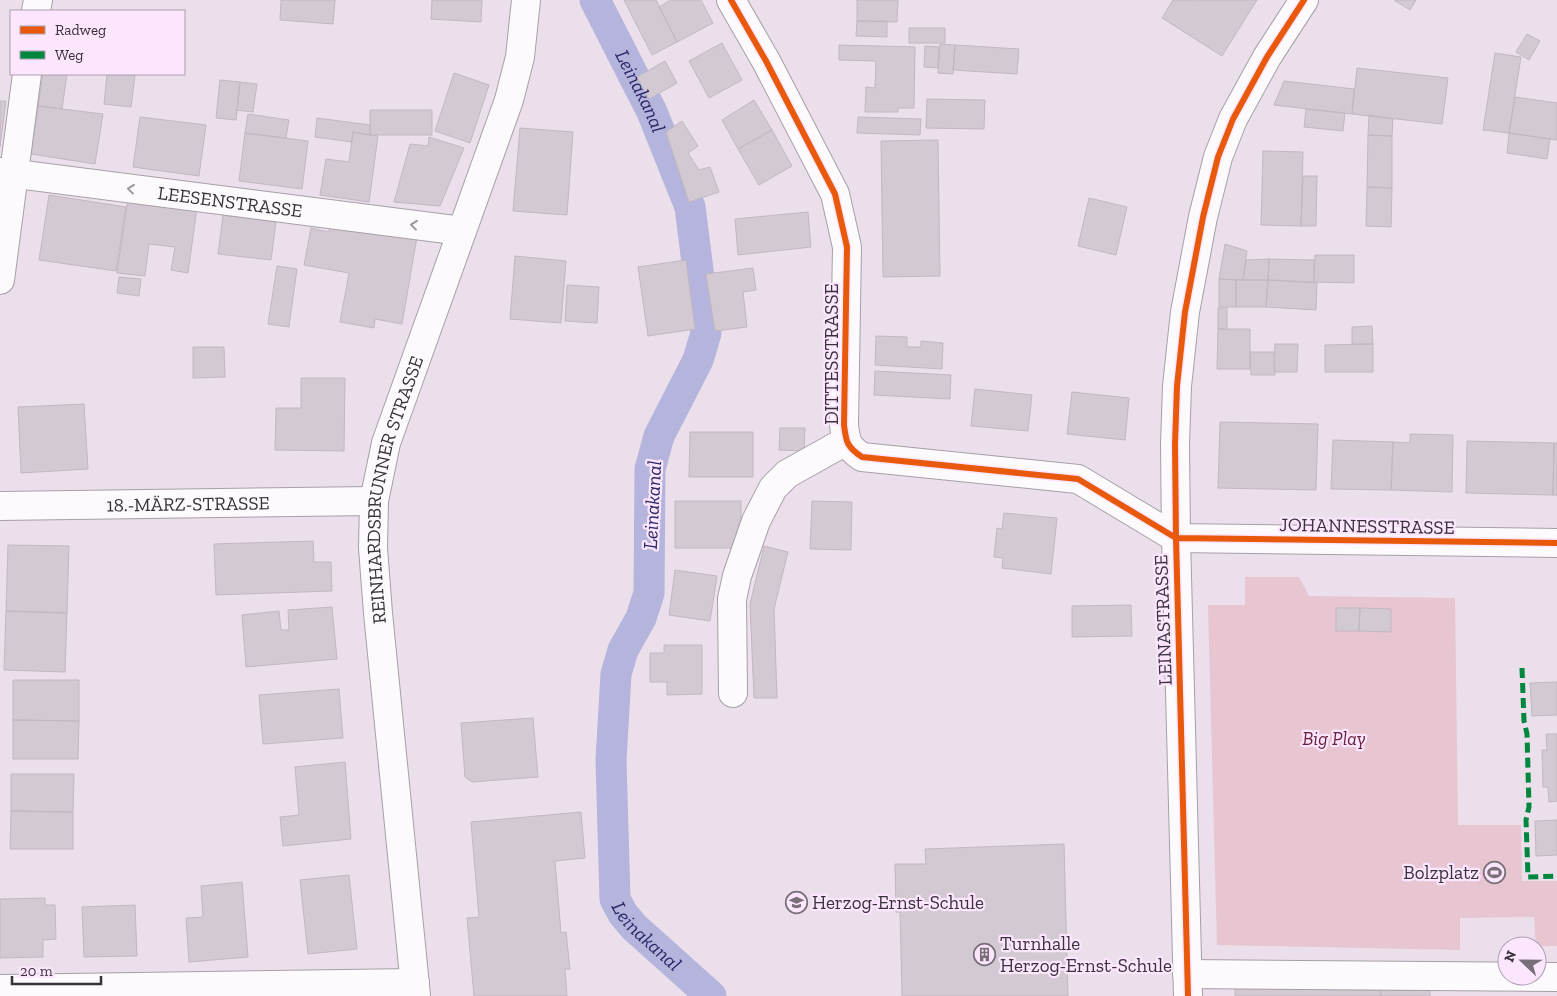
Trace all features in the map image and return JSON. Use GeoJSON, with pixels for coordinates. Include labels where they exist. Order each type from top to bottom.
{"type":"FeatureCollection","features":[{"type":"Feature","properties":{"kind":"street","name":"REINHARDSBRUNNER STRASSE"},"geometry":{"type":"LineString","coordinates":[[415,990],[378,613],[373,548],[374,501],[386,443],[511,91],[520,57],[526,0]]}},
{"type":"Feature","properties":{"kind":"street","name":"DITTESSTRASSE"},"geometry":{"type":"LineString","coordinates":[[731,0],[766,61],[835,194],[847,247],[844,424],[846,441],[851,450],[862,457],[1078,479],[1176,538]]}},
{"type":"Feature","properties":{"kind":"street","name":"LEINASTRASSE"},"geometry":{"type":"LineString","coordinates":[[1187,985],[1176,538],[1177,386],[1185,312],[1203,217],[1218,157],[1233,119],[1267,57],[1304,0]]}},
{"type":"Feature","properties":{"kind":"street"},"geometry":{"type":"LineString","coordinates":[[0,280],[7,173],[27,75]]}},
{"type":"Feature","properties":{"kind":"street","name":"LEESENSTRASSE"},"geometry":{"type":"LineString","coordinates":[[7,173],[462,231]]}},
{"type":"Feature","properties":{"kind":"street"},"geometry":{"type":"LineString","coordinates":[[733,693],[732,599],[737,576],[756,521],[773,488],[787,474],[846,441]]}},
{"type":"Feature","properties":{"kind":"street","name":"18.-MÄRZ-STRASSE"},"geometry":{"type":"LineString","coordinates":[[0,506],[374,501]]}},
{"type":"Feature","properties":{"kind":"street","name":"JOHANNESSTRASSE"},"geometry":{"type":"LineString","coordinates":[[1176,538],[1557,544]]}},
{"type":"Feature","properties":{"kind":"street"},"geometry":{"type":"LineString","coordinates":[[1187,985],[1557,977]]}},
{"type":"Feature","properties":{"kind":"street"},"geometry":{"type":"LineString","coordinates":[[0,989],[415,990]]}},
{"type":"Feature","properties":{"kind":"green space","name":"Big Play"},"geometry":{"type":"Polygon","coordinates":[[[1245,577],[1299,577],[1309,596],[1455,598],[1458,825],[1521,825],[1522,881],[1557,881],[1557,946],[1547,946],[1547,936],[1535,936],[1534,917],[1460,918],[1460,950],[1217,945],[1208,605],[1245,605],[1245,577]]]}},
{"type":"Feature","properties":{"kind":"building"},"geometry":{"type":"Polygon","coordinates":[[[281,0],[335,0],[333,24],[280,20],[281,0]]]}},
{"type":"Feature","properties":{"kind":"building"},"geometry":{"type":"Polygon","coordinates":[[[432,0],[482,0],[481,22],[431,19],[432,0]]]}},
{"type":"Feature","properties":{"kind":"building"},"geometry":{"type":"Polygon","coordinates":[[[624,0],[656,0],[677,42],[652,55],[624,0]]]}},
{"type":"Feature","properties":{"kind":"building"},"geometry":{"type":"Polygon","coordinates":[[[671,0],[701,0],[713,23],[677,42],[659,7],[671,0]]]}},
{"type":"Feature","properties":{"kind":"building"},"geometry":{"type":"Polygon","coordinates":[[[857,0],[898,0],[897,22],[857,21],[857,0]]]}},
{"type":"Feature","properties":{"kind":"building"},"geometry":{"type":"Polygon","coordinates":[[[1173,0],[1193,0],[1195,2],[1196,0],[1257,0],[1222,56],[1162,18],[1173,0]]]}},
{"type":"Feature","properties":{"kind":"building"},"geometry":{"type":"Polygon","coordinates":[[[1394,0],[1416,0],[1410,10],[1394,0]]]}},
{"type":"Feature","properties":{"kind":"building"},"geometry":{"type":"Polygon","coordinates":[[[857,21],[887,21],[887,37],[856,36],[857,21]]]}},
{"type":"Feature","properties":{"kind":"building"},"geometry":{"type":"Polygon","coordinates":[[[909,28],[945,28],[945,43],[909,43],[909,28]]]}},
{"type":"Feature","properties":{"kind":"building"},"geometry":{"type":"Polygon","coordinates":[[[1527,34],[1540,41],[1529,60],[1516,52],[1527,34]]]}},
{"type":"Feature","properties":{"kind":"building"},"geometry":{"type":"Polygon","coordinates":[[[722,43],[742,80],[709,98],[689,61],[722,43]]]}},
{"type":"Feature","properties":{"kind":"building"},"geometry":{"type":"Polygon","coordinates":[[[940,44],[955,45],[953,74],[938,73],[940,44]]]}},
{"type":"Feature","properties":{"kind":"building"},"geometry":{"type":"Polygon","coordinates":[[[839,45],[915,47],[914,108],[898,108],[898,112],[865,112],[866,87],[875,88],[876,61],[839,60],[839,45]]]}},
{"type":"Feature","properties":{"kind":"building"},"geometry":{"type":"Polygon","coordinates":[[[955,45],[1019,49],[1017,74],[953,70],[955,45]]]}},
{"type":"Feature","properties":{"kind":"building"},"geometry":{"type":"Polygon","coordinates":[[[925,46],[939,47],[938,68],[924,67],[925,46]]]}},
{"type":"Feature","properties":{"kind":"building"},"geometry":{"type":"Polygon","coordinates":[[[1495,53],[1521,57],[1509,133],[1483,130],[1495,53]]]}},
{"type":"Feature","properties":{"kind":"building"},"geometry":{"type":"Polygon","coordinates":[[[665,61],[677,83],[649,99],[637,77],[665,61]]]}},
{"type":"Feature","properties":{"kind":"building"},"geometry":{"type":"Polygon","coordinates":[[[1357,68],[1448,78],[1442,124],[1352,114],[1357,68]]]}},
{"type":"Feature","properties":{"kind":"building"},"geometry":{"type":"Polygon","coordinates":[[[454,73],[489,85],[470,143],[435,131],[454,73]]]}},
{"type":"Feature","properties":{"kind":"building"},"geometry":{"type":"Polygon","coordinates":[[[43,75],[67,75],[62,109],[38,106],[43,75]]]}},
{"type":"Feature","properties":{"kind":"building"},"geometry":{"type":"Polygon","coordinates":[[[107,75],[135,75],[131,107],[104,104],[107,75]]]}},
{"type":"Feature","properties":{"kind":"building"},"geometry":{"type":"Polygon","coordinates":[[[220,80],[240,82],[236,120],[216,118],[220,80]]]}},
{"type":"Feature","properties":{"kind":"building"},"geometry":{"type":"Polygon","coordinates":[[[1284,81],[1354,89],[1352,114],[1274,105],[1284,81]]]}},
{"type":"Feature","properties":{"kind":"building"},"geometry":{"type":"Polygon","coordinates":[[[240,82],[257,84],[253,112],[237,110],[240,82]]]}},
{"type":"Feature","properties":{"kind":"building"},"geometry":{"type":"Polygon","coordinates":[[[1515,97],[1557,103],[1557,140],[1509,133],[1515,97]]]}},
{"type":"Feature","properties":{"kind":"building"},"geometry":{"type":"Polygon","coordinates":[[[927,99],[985,100],[984,129],[926,128],[927,99]]]}},
{"type":"Feature","properties":{"kind":"building"},"geometry":{"type":"Polygon","coordinates":[[[754,100],[772,130],[738,149],[722,120],[754,100]]]}},
{"type":"Feature","properties":{"kind":"building"},"geometry":{"type":"Polygon","coordinates":[[[0,101],[6,101],[0,147],[0,101]]]}},
{"type":"Feature","properties":{"kind":"building"},"geometry":{"type":"Polygon","coordinates":[[[38,106],[103,114],[95,164],[31,154],[38,106]]]}},
{"type":"Feature","properties":{"kind":"building"},"geometry":{"type":"Polygon","coordinates":[[[1306,109],[1345,113],[1343,131],[1304,127],[1306,109]]]}},
{"type":"Feature","properties":{"kind":"building"},"geometry":{"type":"Polygon","coordinates":[[[370,110],[432,110],[432,135],[370,135],[370,110]]]}},
{"type":"Feature","properties":{"kind":"building"},"geometry":{"type":"Polygon","coordinates":[[[248,114],[289,120],[286,138],[245,133],[248,114]]]}},
{"type":"Feature","properties":{"kind":"building"},"geometry":{"type":"Polygon","coordinates":[[[1369,115],[1393,119],[1392,136],[1368,135],[1369,115]]]}},
{"type":"Feature","properties":{"kind":"building"},"geometry":{"type":"Polygon","coordinates":[[[140,117],[206,125],[199,176],[133,167],[140,117]]]}},
{"type":"Feature","properties":{"kind":"building"},"geometry":{"type":"Polygon","coordinates":[[[858,117],[921,119],[920,135],[857,133],[858,117]]]}},
{"type":"Feature","properties":{"kind":"building"},"geometry":{"type":"Polygon","coordinates":[[[317,118],[370,125],[370,135],[353,132],[352,142],[315,137],[317,118]]]}},
{"type":"Feature","properties":{"kind":"building"},"geometry":{"type":"Polygon","coordinates":[[[682,121],[698,146],[688,153],[699,170],[710,167],[719,192],[689,202],[666,132],[682,121]]]}},
{"type":"Feature","properties":{"kind":"building"},"geometry":{"type":"Polygon","coordinates":[[[520,128],[573,132],[567,215],[513,211],[520,128]]]}},
{"type":"Feature","properties":{"kind":"building"},"geometry":{"type":"Polygon","coordinates":[[[772,130],[792,166],[759,185],[738,149],[772,130]]]}},
{"type":"Feature","properties":{"kind":"building"},"geometry":{"type":"Polygon","coordinates":[[[353,132],[378,136],[369,202],[320,195],[326,159],[349,162],[353,132]]]}},
{"type":"Feature","properties":{"kind":"building"},"geometry":{"type":"Polygon","coordinates":[[[245,133],[308,141],[302,189],[239,181],[245,133]]]}},
{"type":"Feature","properties":{"kind":"building"},"geometry":{"type":"Polygon","coordinates":[[[1509,133],[1550,139],[1547,159],[1507,153],[1509,133]]]}},
{"type":"Feature","properties":{"kind":"building"},"geometry":{"type":"Polygon","coordinates":[[[1368,135],[1392,136],[1392,188],[1367,187],[1368,135]]]}},
{"type":"Feature","properties":{"kind":"building"},"geometry":{"type":"Polygon","coordinates":[[[429,137],[464,148],[440,206],[394,202],[410,144],[428,146],[429,137]]]}},
{"type":"Feature","properties":{"kind":"building"},"geometry":{"type":"Polygon","coordinates":[[[938,140],[940,276],[883,277],[881,141],[938,140]]]}},
{"type":"Feature","properties":{"kind":"building"},"geometry":{"type":"Polygon","coordinates":[[[1263,151],[1303,152],[1301,226],[1261,225],[1263,151]]]}},
{"type":"Feature","properties":{"kind":"building"},"geometry":{"type":"Polygon","coordinates":[[[1303,176],[1317,176],[1316,226],[1301,226],[1303,176]]]}},
{"type":"Feature","properties":{"kind":"building"},"geometry":{"type":"Polygon","coordinates":[[[1367,187],[1392,188],[1391,227],[1366,226],[1367,187]]]}},
{"type":"Feature","properties":{"kind":"building"},"geometry":{"type":"Polygon","coordinates":[[[49,195],[126,207],[116,271],[39,260],[49,195]]]}},
{"type":"Feature","properties":{"kind":"building"},"geometry":{"type":"Polygon","coordinates":[[[128,198],[197,208],[188,273],[171,270],[175,247],[149,244],[145,276],[117,273],[128,198]]]}},
{"type":"Feature","properties":{"kind":"building"},"geometry":{"type":"Polygon","coordinates":[[[1089,198],[1127,207],[1116,255],[1078,246],[1089,198]]]}},
{"type":"Feature","properties":{"kind":"building"},"geometry":{"type":"Polygon","coordinates":[[[808,212],[811,247],[738,255],[735,219],[808,212]]]}},
{"type":"Feature","properties":{"kind":"building"},"geometry":{"type":"Polygon","coordinates":[[[223,215],[276,222],[271,260],[218,254],[223,215]]]}},
{"type":"Feature","properties":{"kind":"building"},"geometry":{"type":"Polygon","coordinates":[[[331,223],[417,237],[402,324],[375,319],[374,328],[340,322],[349,273],[304,265],[311,228],[329,232],[331,223]]]}},
{"type":"Feature","properties":{"kind":"building"},"geometry":{"type":"Polygon","coordinates":[[[1225,244],[1247,251],[1243,280],[1219,279],[1225,244]]]}},
{"type":"Feature","properties":{"kind":"building"},"geometry":{"type":"Polygon","coordinates":[[[1315,255],[1354,255],[1354,283],[1314,282],[1315,255]]]}},
{"type":"Feature","properties":{"kind":"building"},"geometry":{"type":"Polygon","coordinates":[[[515,256],[566,261],[561,323],[510,319],[515,256]]]}},
{"type":"Feature","properties":{"kind":"building"},"geometry":{"type":"Polygon","coordinates":[[[1269,259],[1314,260],[1314,282],[1268,280],[1269,259]]]}},
{"type":"Feature","properties":{"kind":"building"},"geometry":{"type":"Polygon","coordinates":[[[1269,259],[1268,280],[1243,280],[1246,260],[1269,259]]]}},
{"type":"Feature","properties":{"kind":"building"},"geometry":{"type":"Polygon","coordinates":[[[686,260],[695,329],[648,336],[638,267],[686,260]]]}},
{"type":"Feature","properties":{"kind":"building"},"geometry":{"type":"Polygon","coordinates":[[[277,266],[297,269],[289,327],[268,324],[277,266]]]}},
{"type":"Feature","properties":{"kind":"building"},"geometry":{"type":"Polygon","coordinates":[[[753,268],[756,290],[743,292],[747,327],[715,331],[706,274],[753,268]]]}},
{"type":"Feature","properties":{"kind":"building"},"geometry":{"type":"Polygon","coordinates":[[[119,277],[141,279],[139,296],[117,293],[119,277]]]}},
{"type":"Feature","properties":{"kind":"building"},"geometry":{"type":"Polygon","coordinates":[[[1219,279],[1236,280],[1236,307],[1219,307],[1219,279]]]}},
{"type":"Feature","properties":{"kind":"building"},"geometry":{"type":"Polygon","coordinates":[[[1236,280],[1268,280],[1266,307],[1236,307],[1236,280]]]}},
{"type":"Feature","properties":{"kind":"building"},"geometry":{"type":"Polygon","coordinates":[[[1268,280],[1317,283],[1316,310],[1266,307],[1268,280]]]}},
{"type":"Feature","properties":{"kind":"building"},"geometry":{"type":"Polygon","coordinates":[[[567,285],[599,287],[597,323],[565,321],[567,285]]]}},
{"type":"Feature","properties":{"kind":"building"},"geometry":{"type":"Polygon","coordinates":[[[1218,308],[1227,308],[1227,329],[1218,329],[1218,308]]]}},
{"type":"Feature","properties":{"kind":"building"},"geometry":{"type":"Polygon","coordinates":[[[1372,326],[1373,344],[1352,344],[1352,327],[1372,326]]]}},
{"type":"Feature","properties":{"kind":"building"},"geometry":{"type":"Polygon","coordinates":[[[1218,329],[1250,329],[1250,369],[1217,369],[1218,329]]]}},
{"type":"Feature","properties":{"kind":"building"},"geometry":{"type":"Polygon","coordinates":[[[876,336],[907,337],[907,347],[921,347],[921,341],[943,343],[942,369],[875,365],[876,336]]]}},
{"type":"Feature","properties":{"kind":"building"},"geometry":{"type":"Polygon","coordinates":[[[1275,344],[1298,344],[1297,372],[1274,372],[1275,344]]]}},
{"type":"Feature","properties":{"kind":"building"},"geometry":{"type":"Polygon","coordinates":[[[1373,344],[1373,372],[1325,372],[1325,345],[1373,344]]]}},
{"type":"Feature","properties":{"kind":"building"},"geometry":{"type":"Polygon","coordinates":[[[193,347],[224,347],[225,377],[193,378],[193,347]]]}},
{"type":"Feature","properties":{"kind":"building"},"geometry":{"type":"Polygon","coordinates":[[[1250,352],[1274,352],[1275,375],[1251,375],[1250,352]]]}},
{"type":"Feature","properties":{"kind":"building"},"geometry":{"type":"Polygon","coordinates":[[[875,371],[951,375],[950,399],[874,395],[875,371]]]}},
{"type":"Feature","properties":{"kind":"building"},"geometry":{"type":"Polygon","coordinates":[[[301,378],[345,378],[344,451],[275,450],[276,408],[301,408],[301,378]]]}},
{"type":"Feature","properties":{"kind":"building"},"geometry":{"type":"Polygon","coordinates":[[[975,389],[1032,395],[1028,431],[971,426],[975,389]]]}},
{"type":"Feature","properties":{"kind":"building"},"geometry":{"type":"Polygon","coordinates":[[[1072,392],[1129,398],[1125,440],[1067,434],[1072,392]]]}},
{"type":"Feature","properties":{"kind":"building"},"geometry":{"type":"Polygon","coordinates":[[[84,404],[88,469],[21,473],[18,407],[84,404]]]}},
{"type":"Feature","properties":{"kind":"building"},"geometry":{"type":"Polygon","coordinates":[[[1220,422],[1318,424],[1316,490],[1218,488],[1220,422]]]}},
{"type":"Feature","properties":{"kind":"building"},"geometry":{"type":"Polygon","coordinates":[[[780,428],[805,428],[804,451],[779,450],[780,428]]]}},
{"type":"Feature","properties":{"kind":"building"},"geometry":{"type":"Polygon","coordinates":[[[690,432],[753,432],[753,477],[689,477],[690,432]]]}},
{"type":"Feature","properties":{"kind":"building"},"geometry":{"type":"Polygon","coordinates":[[[1410,434],[1453,435],[1452,492],[1391,490],[1393,442],[1410,443],[1410,434]]]}},
{"type":"Feature","properties":{"kind":"building"},"geometry":{"type":"Polygon","coordinates":[[[1333,440],[1393,442],[1391,490],[1331,489],[1333,440]]]}},
{"type":"Feature","properties":{"kind":"building"},"geometry":{"type":"Polygon","coordinates":[[[1467,441],[1554,443],[1553,495],[1466,493],[1467,441]]]}},
{"type":"Feature","properties":{"kind":"building"},"geometry":{"type":"Polygon","coordinates":[[[1554,443],[1557,443],[1557,495],[1553,495],[1554,443]]]}},
{"type":"Feature","properties":{"kind":"building"},"geometry":{"type":"Polygon","coordinates":[[[675,501],[741,501],[741,548],[675,548],[675,501]]]}},
{"type":"Feature","properties":{"kind":"building"},"geometry":{"type":"Polygon","coordinates":[[[812,501],[852,502],[851,550],[810,549],[812,501]]]}},
{"type":"Feature","properties":{"kind":"building"},"geometry":{"type":"Polygon","coordinates":[[[1004,513],[1057,518],[1051,574],[1002,568],[1003,558],[994,557],[997,528],[1002,529],[1004,513]]]}},
{"type":"Feature","properties":{"kind":"building"},"geometry":{"type":"Polygon","coordinates":[[[313,541],[314,562],[331,562],[332,591],[216,595],[214,544],[313,541]]]}},
{"type":"Feature","properties":{"kind":"building"},"geometry":{"type":"Polygon","coordinates":[[[8,545],[69,546],[67,613],[6,611],[8,545]]]}},
{"type":"Feature","properties":{"kind":"building"},"geometry":{"type":"Polygon","coordinates":[[[764,546],[788,552],[774,609],[777,698],[754,698],[750,604],[764,546]]]}},
{"type":"Feature","properties":{"kind":"building"},"geometry":{"type":"Polygon","coordinates":[[[675,570],[717,576],[710,621],[669,615],[675,570]]]}},
{"type":"Feature","properties":{"kind":"building"},"geometry":{"type":"Polygon","coordinates":[[[1131,605],[1132,636],[1072,637],[1072,606],[1131,605]]]}},
{"type":"Feature","properties":{"kind":"building"},"geometry":{"type":"Polygon","coordinates":[[[332,607],[337,659],[246,667],[242,615],[279,611],[281,630],[289,630],[288,610],[332,607]]]}},
{"type":"Feature","properties":{"kind":"building"},"geometry":{"type":"Polygon","coordinates":[[[1336,608],[1360,608],[1359,631],[1336,631],[1336,608]]]}},
{"type":"Feature","properties":{"kind":"building"},"geometry":{"type":"Polygon","coordinates":[[[1360,608],[1391,609],[1391,632],[1359,631],[1360,608]]]}},
{"type":"Feature","properties":{"kind":"building"},"geometry":{"type":"Polygon","coordinates":[[[6,611],[67,613],[65,672],[4,670],[6,611]]]}},
{"type":"Feature","properties":{"kind":"building"},"geometry":{"type":"Polygon","coordinates":[[[664,645],[702,645],[702,694],[667,695],[667,682],[650,682],[650,653],[664,653],[664,645]]]}},
{"type":"Feature","properties":{"kind":"building"},"geometry":{"type":"Polygon","coordinates":[[[13,680],[79,680],[79,721],[13,720],[13,680]]]}},
{"type":"Feature","properties":{"kind":"building"},"geometry":{"type":"Polygon","coordinates":[[[1557,682],[1557,715],[1532,716],[1530,683],[1557,682]]]}},
{"type":"Feature","properties":{"kind":"building"},"geometry":{"type":"Polygon","coordinates":[[[339,689],[343,738],[263,744],[259,695],[339,689]]]}},
{"type":"Feature","properties":{"kind":"building"},"geometry":{"type":"Polygon","coordinates":[[[533,718],[538,777],[472,782],[465,777],[461,723],[533,718]]]}},
{"type":"Feature","properties":{"kind":"building"},"geometry":{"type":"Polygon","coordinates":[[[13,720],[79,721],[78,759],[13,759],[13,720]]]}},
{"type":"Feature","properties":{"kind":"building"},"geometry":{"type":"Polygon","coordinates":[[[1546,734],[1557,734],[1557,801],[1549,802],[1548,787],[1543,787],[1542,750],[1547,750],[1546,734]]]}},
{"type":"Feature","properties":{"kind":"building"},"geometry":{"type":"Polygon","coordinates":[[[345,762],[351,839],[283,846],[280,817],[299,815],[295,767],[345,762]]]}},
{"type":"Feature","properties":{"kind":"building"},"geometry":{"type":"Polygon","coordinates":[[[11,774],[74,774],[73,812],[11,811],[11,774]]]}},
{"type":"Feature","properties":{"kind":"building"},"geometry":{"type":"Polygon","coordinates":[[[11,811],[73,812],[73,849],[10,849],[11,811]]]}},
{"type":"Feature","properties":{"kind":"building"},"geometry":{"type":"Polygon","coordinates":[[[581,812],[585,858],[555,861],[561,933],[566,932],[570,969],[565,969],[567,996],[474,996],[467,918],[479,917],[471,822],[581,812]]]}},
{"type":"Feature","properties":{"kind":"building"},"geometry":{"type":"Polygon","coordinates":[[[1557,820],[1557,855],[1536,856],[1535,821],[1557,820]]]}},
{"type":"Feature","properties":{"kind":"building","name":"Turnhalle Herzog-Ernst-Schule"},"geometry":{"type":"Polygon","coordinates":[[[1064,844],[1068,996],[902,996],[900,912],[896,912],[895,864],[926,864],[925,849],[1064,844]]]}},
{"type":"Feature","properties":{"kind":"building"},"geometry":{"type":"Polygon","coordinates":[[[349,875],[357,949],[308,954],[300,880],[349,875]]]}},
{"type":"Feature","properties":{"kind":"building"},"geometry":{"type":"Polygon","coordinates":[[[242,882],[248,957],[189,962],[186,918],[203,917],[201,886],[242,882]]]}},
{"type":"Feature","properties":{"kind":"building"},"geometry":{"type":"Polygon","coordinates":[[[45,898],[45,905],[55,905],[56,939],[43,940],[43,957],[0,958],[0,899],[45,898]]]}},
{"type":"Feature","properties":{"kind":"building"},"geometry":{"type":"Polygon","coordinates":[[[135,905],[137,956],[84,957],[82,907],[135,905]]]}},
{"type":"Feature","properties":{"kind":"building"},"geometry":{"type":"Polygon","coordinates":[[[1249,987],[1381,990],[1381,996],[1235,996],[1235,989],[1249,989],[1249,987]]]}},
{"type":"Feature","properties":{"kind":"building"},"geometry":{"type":"Polygon","coordinates":[[[1381,990],[1430,990],[1430,996],[1381,996],[1381,990]]]}},
{"type":"Feature","properties":{"kind":"waterway","name":"Leinakanal"},"geometry":{"type":"LineString","coordinates":[[595,0],[652,112],[690,207],[706,333],[698,360],[659,436],[650,469],[649,593],[641,618],[623,650],[616,674],[611,760],[615,899],[623,914],[634,927],[711,996]]}},
{"type":"Feature","properties":{"kind":"marked path"},"geometry":{"type":"LineString","coordinates":[[1522,668],[1524,721],[1527,734],[1529,807],[1526,820],[1528,877],[1557,876]]}},
{"type":"Feature","properties":{"kind":"cycle path"},"geometry":{"type":"LineString","coordinates":[[731,0],[766,61],[835,194],[847,247],[844,425],[848,444],[862,457],[1078,479],[1176,538],[1557,543]]}},
{"type":"Feature","properties":{"kind":"cycle path"},"geometry":{"type":"LineString","coordinates":[[1188,996],[1175,444],[1177,386],[1185,312],[1203,217],[1218,157],[1233,119],[1267,57],[1304,0]]}},
{"type":"Feature","properties":{"kind":"place","name":"Bolzplatz"},"geometry":{"type":"Point","coordinates":[1495,872]}},
{"type":"Feature","properties":{"kind":"place","name":"Herzog-Ernst-Schule"},"geometry":{"type":"Point","coordinates":[796,902]}},
{"type":"Feature","properties":{"kind":"place","name":"Turnhalle Herzog-Ernst-Schule"},"geometry":{"type":"Point","coordinates":[984,954]}}]}
